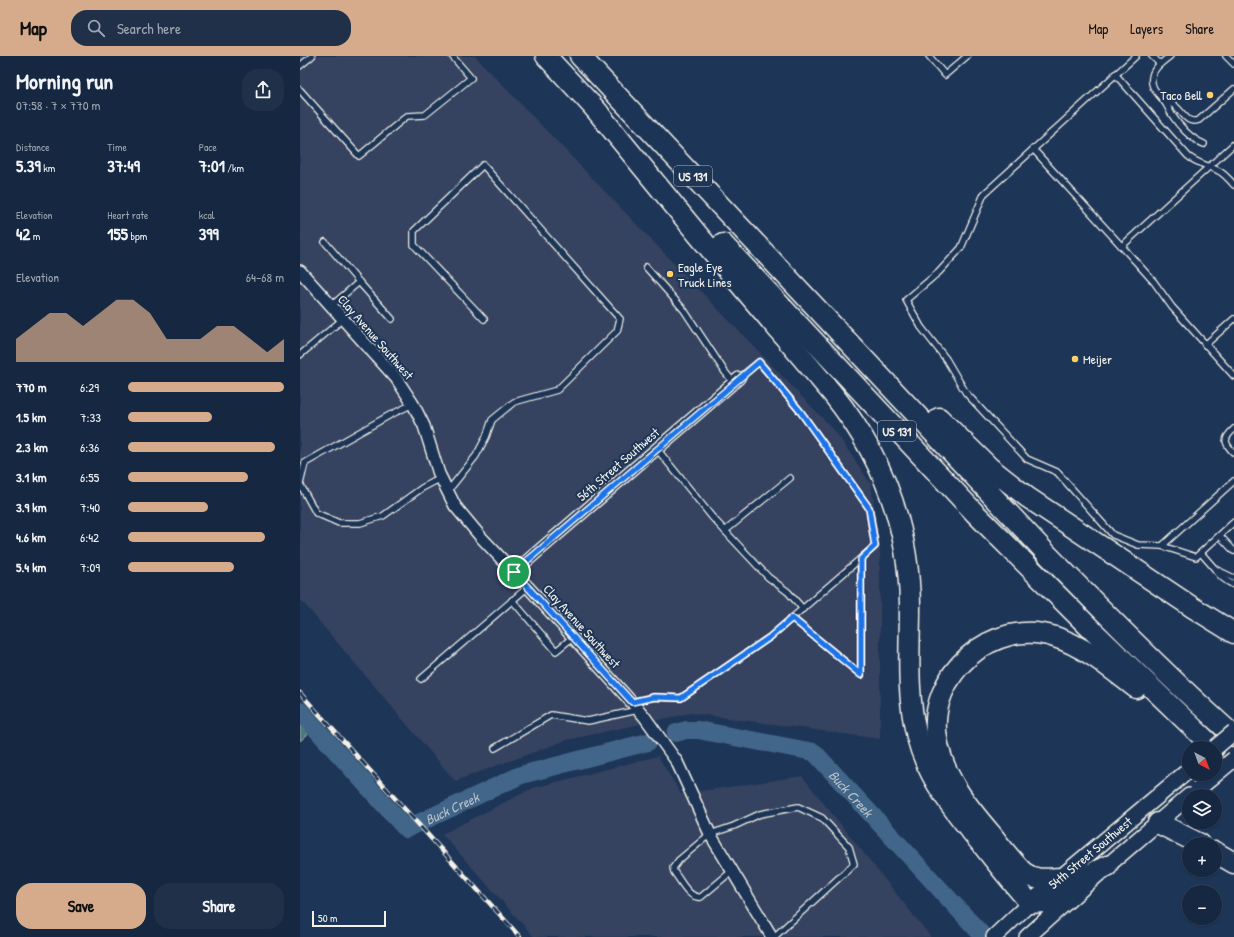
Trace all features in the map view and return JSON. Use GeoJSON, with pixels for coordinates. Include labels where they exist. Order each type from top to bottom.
{"type":"FeatureCollection","features":[{"type":"Feature","properties":{"kind":"highway","name":"US 131"},"geometry":{"type":"LineString","coordinates":[[546,56],[974,512],[1089,628],[1207,741]]}},
{"type":"Feature","properties":{"kind":"highway","name":"US 131"},"geometry":{"type":"LineString","coordinates":[[580,56],[1049,556],[1200,706],[1234,736]]}},
{"type":"Feature","properties":{"kind":"highway"},"geometry":{"type":"LineString","coordinates":[[591,104],[694,231],[832,393],[853,420],[868,444],[882,472],[900,523],[906,552],[910,599],[909,663],[911,706],[917,738],[926,764],[951,807],[1030,903],[1039,904],[1048,900],[1075,882],[1107,866]]}},
{"type":"Feature","properties":{"kind":"highway"},"geometry":{"type":"LineString","coordinates":[[806,296],[870,349],[960,440],[1002,478],[1192,607],[1234,633]]}},
{"type":"Feature","properties":{"kind":"highway"},"geometry":{"type":"LineString","coordinates":[[1060,878],[1037,879],[1032,878],[1023,872],[972,811],[960,795],[949,775],[941,755],[937,739],[936,718],[939,702],[946,684],[955,670],[965,659],[972,653],[993,641],[1011,635],[1032,633],[1054,636],[1080,648],[1099,660],[1204,741]]}},
{"type":"Feature","properties":{"kind":"highway"},"geometry":{"type":"LineString","coordinates":[[1200,706],[1234,732]]}},
{"type":"Feature","properties":{"kind":"highway"},"geometry":{"type":"LineString","coordinates":[[1158,823],[1186,837]]}},
{"type":"Feature","properties":{"kind":"highway"},"geometry":{"type":"LineString","coordinates":[[1222,856],[1234,863]]}},
{"type":"Feature","properties":{"kind":"main road","name":"54th Street Southwest"},"geometry":{"type":"LineString","coordinates":[[1222,750],[1234,732]]}},
{"type":"Feature","properties":{"kind":"main road","name":"54th Street Southwest"},"geometry":{"type":"LineString","coordinates":[[997,934],[1030,903],[1182,776]]}},
{"type":"Feature","properties":{"kind":"main road","name":"54th Street Southwest"},"geometry":{"type":"LineString","coordinates":[[1026,937],[1182,803]]}},
{"type":"Feature","properties":{"kind":"street","name":"Clay Avenue Southwest"},"geometry":{"type":"LineString","coordinates":[[300,272],[396,378],[413,404],[424,426],[441,478],[455,506],[480,536],[635,706],[677,762],[710,834],[773,937]]}},
{"type":"Feature","properties":{"kind":"street","name":"56th Street Southwest"},"geometry":{"type":"LineString","coordinates":[[514,572],[737,381]]}},
{"type":"Feature","properties":{"kind":"lane"},"geometry":{"type":"LineString","coordinates":[[300,66],[312,56]]}},
{"type":"Feature","properties":{"kind":"lane"},"geometry":{"type":"LineString","coordinates":[[300,90],[359,156],[407,116],[425,115],[470,78],[452,56]]}},
{"type":"Feature","properties":{"kind":"lane"},"geometry":{"type":"LineString","coordinates":[[929,56],[945,75],[968,56]]}},
{"type":"Feature","properties":{"kind":"lane"},"geometry":{"type":"LineString","coordinates":[[1136,56],[984,194],[961,248],[939,272],[906,300],[921,327],[946,359],[966,393],[1027,459],[1057,472],[1113,535],[1138,545],[1162,546],[1196,557],[1234,522]]}},
{"type":"Feature","properties":{"kind":"lane"},"geometry":{"type":"LineString","coordinates":[[1152,56],[1160,64]]}},
{"type":"Feature","properties":{"kind":"lane"},"geometry":{"type":"LineString","coordinates":[[1170,56],[1160,64],[1153,73],[1152,83],[1154,90],[1165,102],[1172,115],[1193,138],[1204,144]]}},
{"type":"Feature","properties":{"kind":"lane"},"geometry":{"type":"LineString","coordinates":[[1226,56],[1234,64]]}},
{"type":"Feature","properties":{"kind":"lane"},"geometry":{"type":"LineString","coordinates":[[1115,74],[1188,156],[1221,172],[1234,184]]}},
{"type":"Feature","properties":{"kind":"lane"},"geometry":{"type":"LineString","coordinates":[[1165,102],[1175,105],[1188,120],[1194,122],[1199,120],[1234,89]]}},
{"type":"Feature","properties":{"kind":"lane"},"geometry":{"type":"LineString","coordinates":[[1122,246],[1234,144]]}},
{"type":"Feature","properties":{"kind":"lane"},"geometry":{"type":"LineString","coordinates":[[1032,149],[1122,246],[1154,282],[1172,307],[1234,376]]}},
{"type":"Feature","properties":{"kind":"lane"},"geometry":{"type":"LineString","coordinates":[[448,491],[476,456],[486,437],[492,420],[514,402],[531,396],[557,390],[617,331],[620,319],[483,166],[414,231],[414,245],[484,319]]}},
{"type":"Feature","properties":{"kind":"lane"},"geometry":{"type":"LineString","coordinates":[[325,242],[392,319]]}},
{"type":"Feature","properties":{"kind":"lane"},"geometry":{"type":"LineString","coordinates":[[495,748],[551,715],[588,721],[635,706],[654,697],[681,698],[770,637],[875,546],[869,508],[800,411],[759,362],[737,381],[725,372],[684,310],[646,267]]}},
{"type":"Feature","properties":{"kind":"lane"},"geometry":{"type":"LineString","coordinates":[[331,306],[359,282]]}},
{"type":"Feature","properties":{"kind":"lane"},"geometry":{"type":"LineString","coordinates":[[300,355],[344,319]]}},
{"type":"Feature","properties":{"kind":"lane"},"geometry":{"type":"LineString","coordinates":[[1205,345],[1234,319]]}},
{"type":"Feature","properties":{"kind":"lane"},"geometry":{"type":"LineString","coordinates":[[413,404],[383,419],[305,463],[300,484],[316,513],[339,523],[360,523],[383,516],[422,488],[441,478]]}},
{"type":"Feature","properties":{"kind":"lane"},"geometry":{"type":"LineString","coordinates":[[1234,429],[1228,435],[1226,441],[1227,445],[1234,453]]}},
{"type":"Feature","properties":{"kind":"lane"},"geometry":{"type":"LineString","coordinates":[[657,449],[725,531],[768,577],[788,592],[803,609]]}},
{"type":"Feature","properties":{"kind":"lane"},"geometry":{"type":"LineString","coordinates":[[725,531],[790,478]]}},
{"type":"Feature","properties":{"kind":"lane"},"geometry":{"type":"LineString","coordinates":[[1162,546],[1234,481]]}},
{"type":"Feature","properties":{"kind":"lane"},"geometry":{"type":"LineString","coordinates":[[1220,536],[1234,551]]}},
{"type":"Feature","properties":{"kind":"lane"},"geometry":{"type":"LineString","coordinates":[[1201,553],[1220,576],[1227,582],[1234,585]]}},
{"type":"Feature","properties":{"kind":"lane"},"geometry":{"type":"LineString","coordinates":[[792,618],[861,675],[861,559]]}},
{"type":"Feature","properties":{"kind":"lane"},"geometry":{"type":"LineString","coordinates":[[1215,569],[1234,578]]}},
{"type":"Feature","properties":{"kind":"lane"},"geometry":{"type":"LineString","coordinates":[[421,679],[528,587]]}},
{"type":"Feature","properties":{"kind":"lane"},"geometry":{"type":"LineString","coordinates":[[512,600],[556,651],[573,637]]}},
{"type":"Feature","properties":{"kind":"lane"},"geometry":{"type":"LineString","coordinates":[[732,871],[702,896],[697,897],[692,895],[674,872],[673,868],[675,864],[710,834],[734,826],[760,814],[798,806],[822,818],[849,847],[854,864],[773,937]]}},
{"type":"Feature","properties":{"kind":"shaded area"},"geometry":{"type":"Polygon","coordinates":[[[300,56],[475,56],[835,431],[871,484],[880,544],[880,739],[691,713],[567,740],[455,781],[300,599],[300,56]]]}},
{"type":"Feature","properties":{"kind":"shaded area"},"geometry":{"type":"Polygon","coordinates":[[[658,756],[681,794],[802,776],[931,937],[534,937],[442,834],[533,788],[658,756]]]}},
{"type":"Feature","properties":{"kind":"green space"},"geometry":{"type":"Polygon","coordinates":[[[300,713],[314,729],[300,741],[300,713]]]}},
{"type":"Feature","properties":{"kind":"waterway","name":"Buck Creek"},"geometry":{"type":"LineString","coordinates":[[300,711],[406,829],[521,775],[648,742]]}},
{"type":"Feature","properties":{"kind":"waterway","name":"Buck Creek"},"geometry":{"type":"LineString","coordinates":[[676,733],[686,730],[698,730],[814,752],[984,937]]}},
{"type":"Feature","properties":{"kind":"railway"},"geometry":{"type":"LineString","coordinates":[[300,693],[520,937]]}},
{"type":"Feature","properties":{"kind":"place","name":"Taco Bell"},"geometry":{"type":"Point","coordinates":[1210,95]}},
{"type":"Feature","properties":{"kind":"place","name":"Eagle Eye Truck Lines"},"geometry":{"type":"Point","coordinates":[670,274]}},
{"type":"Feature","properties":{"kind":"place","name":"Meijer"},"geometry":{"type":"Point","coordinates":[1075,359]}},
{"type":"Feature","properties":{"kind":"route"},"geometry":{"type":"LineString","coordinates":[[759,362],[800,411],[869,508],[875,546],[861,559],[861,675],[792,618],[770,637],[681,698],[654,697],[632,702],[514,572],[759,362]]}}]}
